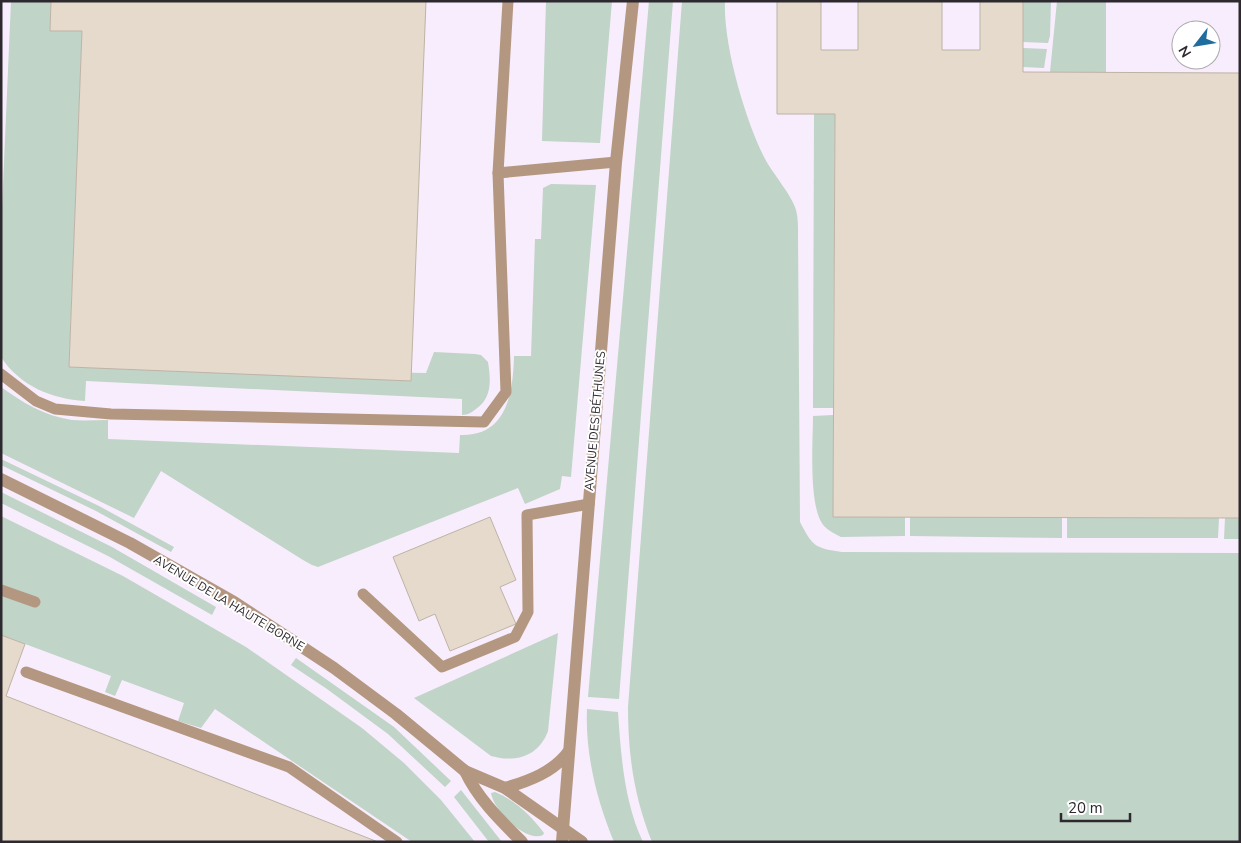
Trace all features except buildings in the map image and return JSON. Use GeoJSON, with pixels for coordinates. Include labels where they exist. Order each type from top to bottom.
{"type":"FeatureCollection","features":[{"type":"Feature","properties":{"kind":"street","name":"AVENUE DES BÉTHUNES"},"geometry":{"type":"LineString","coordinates":[[562,835],[616,162],[633,1]]}},
{"type":"Feature","properties":{"kind":"street","name":"AVENUE DE LA HAUTE BORNE"},"geometry":{"type":"LineString","coordinates":[[1,479],[130,543],[266,623],[334,668],[388,708],[465,771],[505,788],[537,809],[562,835],[582,842]]}},
{"type":"Feature","properties":{"kind":"street"},"geometry":{"type":"LineString","coordinates":[[505,788],[524,782],[555,767],[569,751]]}},
{"type":"Feature","properties":{"kind":"street","name":"AVENUE DE LA HAUTE BORNE"},"geometry":{"type":"LineString","coordinates":[[465,771],[472,787],[484,802],[522,842]]}},
{"type":"Feature","properties":{"kind":"lane"},"geometry":{"type":"LineString","coordinates":[[1,374],[36,401],[55,409],[111,414],[484,422],[506,392],[498,173],[508,1]]}},
{"type":"Feature","properties":{"kind":"lane"},"geometry":{"type":"LineString","coordinates":[[498,173],[616,162]]}},
{"type":"Feature","properties":{"kind":"lane"},"geometry":{"type":"LineString","coordinates":[[363,594],[442,666],[451,663],[515,637],[528,612],[527,515],[589,504]]}},
{"type":"Feature","properties":{"kind":"lane"},"geometry":{"type":"LineString","coordinates":[[1,590],[35,602]]}},
{"type":"Feature","properties":{"kind":"lane"},"geometry":{"type":"LineString","coordinates":[[26,672],[289,767],[397,842]]}},
{"type":"Feature","properties":{"kind":"green space"},"geometry":{"type":"Polygon","coordinates":[[[11,1],[51,1],[50,30],[82,31],[69,367],[426,373],[434,352],[475,354],[481,355],[488,362],[489,369],[490,382],[488,394],[481,405],[470,413],[462,415],[462,399],[86,381],[85,401],[49,394],[27,383],[18,376],[1,357],[1,231],[11,1]]]}},
{"type":"Feature","properties":{"kind":"green space"},"geometry":{"type":"Polygon","coordinates":[[[546,1],[612,1],[600,143],[542,141],[546,1]]]}},
{"type":"Feature","properties":{"kind":"green space"},"geometry":{"type":"Polygon","coordinates":[[[649,1],[673,1],[619,699],[588,697],[649,1]]]}},
{"type":"Feature","properties":{"kind":"green space"},"geometry":{"type":"Polygon","coordinates":[[[682,1],[725,1],[725,18],[731,59],[750,123],[764,157],[794,204],[797,213],[800,522],[808,537],[820,547],[842,552],[1240,553],[1240,842],[652,842],[636,792],[633,776],[629,742],[628,707],[682,1]]]}},
{"type":"Feature","properties":{"kind":"green space"},"geometry":{"type":"Polygon","coordinates":[[[1023,1],[1051,1],[1048,43],[1023,42],[1023,1]]]}},
{"type":"Feature","properties":{"kind":"green space"},"geometry":{"type":"Polygon","coordinates":[[[1057,1],[1106,1],[1106,72],[1050,72],[1057,1]]]}},
{"type":"Feature","properties":{"kind":"green space"},"geometry":{"type":"Polygon","coordinates":[[[1023,48],[1047,49],[1044,68],[1023,67],[1023,48]]]}},
{"type":"Feature","properties":{"kind":"green space"},"geometry":{"type":"Polygon","coordinates":[[[814,114],[835,114],[833,408],[813,408],[814,114]]]}},
{"type":"Feature","properties":{"kind":"green space"},"geometry":{"type":"Polygon","coordinates":[[[551,184],[596,185],[571,477],[562,476],[560,489],[525,504],[518,488],[318,567],[303,560],[161,471],[134,518],[1,453],[1,387],[43,412],[62,418],[72,420],[108,420],[108,439],[459,453],[460,435],[476,434],[488,429],[497,421],[504,410],[512,384],[514,356],[531,356],[535,239],[541,239],[543,188],[551,184]]]}},
{"type":"Feature","properties":{"kind":"green space"},"geometry":{"type":"Polygon","coordinates":[[[833,415],[833,516],[905,517],[905,536],[841,537],[824,526],[819,517],[813,490],[813,416],[833,415]]]}},
{"type":"Feature","properties":{"kind":"green space"},"geometry":{"type":"Polygon","coordinates":[[[1,459],[99,506],[174,547],[171,552],[96,511],[1,465],[1,459]]]}},
{"type":"Feature","properties":{"kind":"green space"},"geometry":{"type":"Polygon","coordinates":[[[1,492],[112,547],[216,607],[212,615],[108,556],[1,503],[1,492]]]}},
{"type":"Feature","properties":{"kind":"green space"},"geometry":{"type":"Polygon","coordinates":[[[1,516],[123,576],[246,647],[362,728],[404,763],[441,800],[475,842],[412,842],[215,709],[201,728],[178,721],[184,703],[122,680],[115,696],[105,692],[111,676],[1,635],[1,516]]]}},
{"type":"Feature","properties":{"kind":"green space"},"geometry":{"type":"Polygon","coordinates":[[[910,517],[1062,517],[1062,538],[910,536],[910,517]]]}},
{"type":"Feature","properties":{"kind":"green space"},"geometry":{"type":"Polygon","coordinates":[[[1067,517],[1219,518],[1218,538],[1067,538],[1067,517]]]}},
{"type":"Feature","properties":{"kind":"green space"},"geometry":{"type":"Polygon","coordinates":[[[1225,518],[1240,518],[1240,539],[1224,539],[1225,518]]]}},
{"type":"Feature","properties":{"kind":"green space"},"geometry":{"type":"Polygon","coordinates":[[[558,633],[548,731],[539,746],[526,756],[509,759],[491,756],[414,698],[558,633]]]}},
{"type":"Feature","properties":{"kind":"green space"},"geometry":{"type":"Polygon","coordinates":[[[296,658],[394,727],[451,781],[445,787],[388,734],[291,665],[296,658]]]}},
{"type":"Feature","properties":{"kind":"green space"},"geometry":{"type":"Polygon","coordinates":[[[587,709],[618,712],[624,778],[632,811],[643,842],[614,842],[602,810],[593,777],[588,743],[587,709]]]}},
{"type":"Feature","properties":{"kind":"green space"},"geometry":{"type":"Polygon","coordinates":[[[461,790],[502,842],[489,842],[454,797],[461,790]]]}},
{"type":"Feature","properties":{"kind":"green space"},"geometry":{"type":"Polygon","coordinates":[[[495,792],[509,799],[522,809],[544,833],[543,835],[528,834],[511,823],[493,800],[491,793],[495,792]]]}}]}
